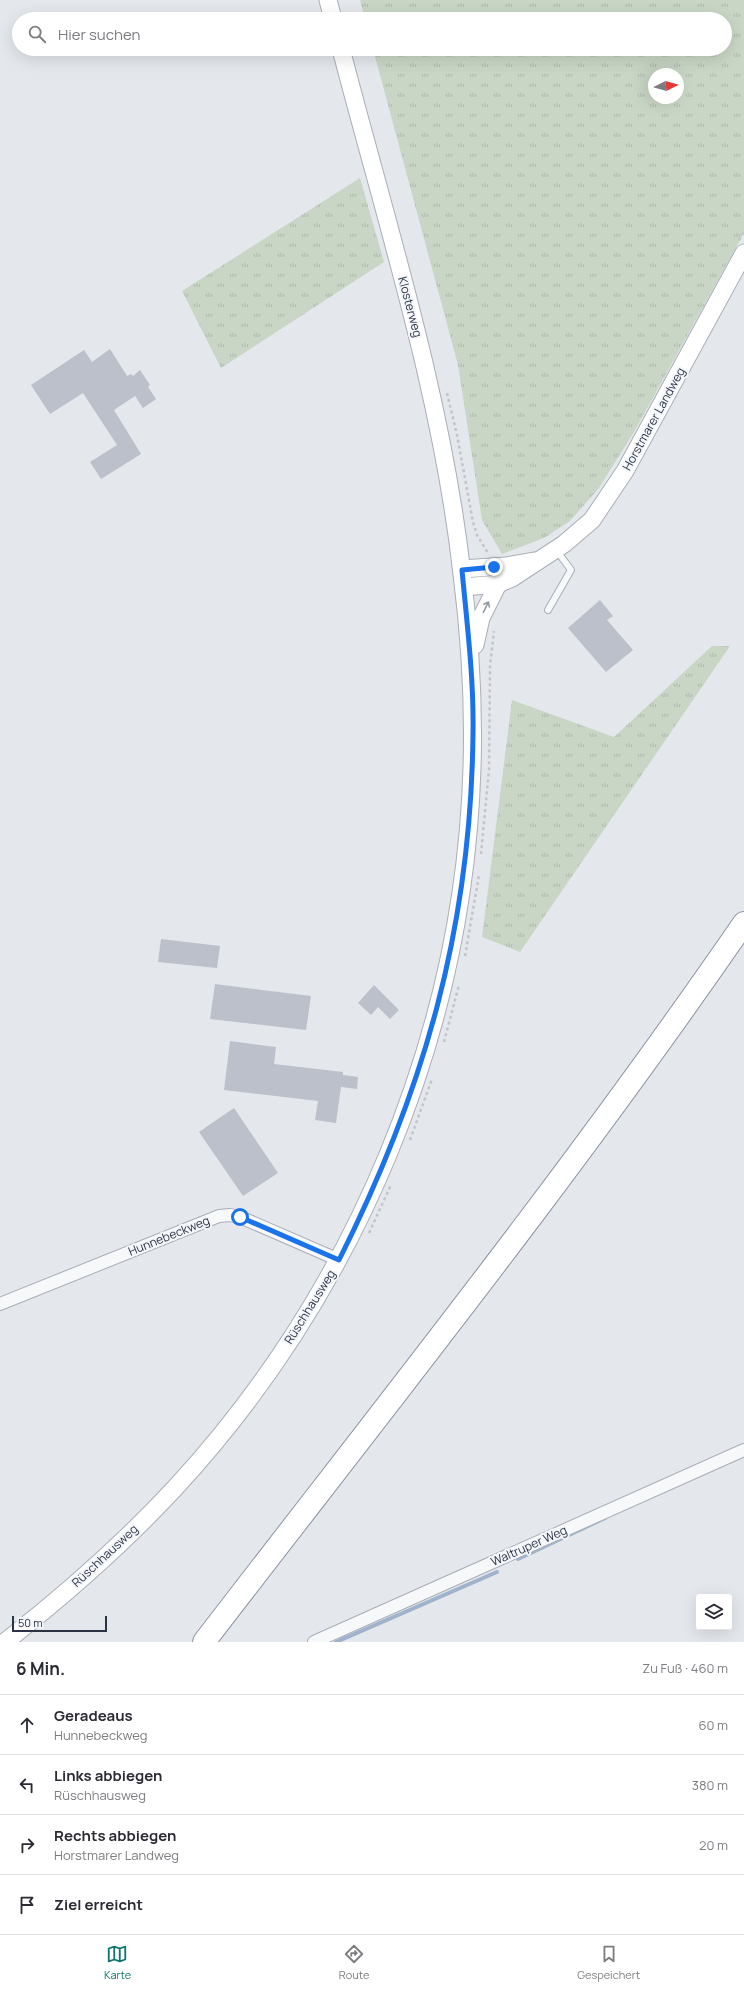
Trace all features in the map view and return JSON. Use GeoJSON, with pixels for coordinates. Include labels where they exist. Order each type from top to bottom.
{"type":"FeatureCollection","features":[{"type":"Feature","properties":{"kind":"highway"},"geometry":{"type":"LineString","coordinates":[[204,1642],[563,1177],[642,1070],[744,924]]}},
{"type":"Feature","properties":{"kind":"highway"},"geometry":{"type":"LineString","coordinates":[[219,1642],[570,1185],[648,1080],[744,943]]}},
{"type":"Feature","properties":{"kind":"main road"},"geometry":{"type":"LineString","coordinates":[[328,0],[331,12]]}},
{"type":"Feature","properties":{"kind":"main road","name":"Klosterweg"},"geometry":{"type":"LineString","coordinates":[[342,56],[388,220],[424,363],[443,451],[462,570]]}},
{"type":"Feature","properties":{"kind":"main road","name":"Horstmarer Landweg"},"geometry":{"type":"LineString","coordinates":[[464,588],[498,584],[522,572],[536,561],[557,549],[592,520],[625,471],[741,249]]}},
{"type":"Feature","properties":{"kind":"main road","name":"Horstmarer Landweg"},"geometry":{"type":"LineString","coordinates":[[462,570],[506,566],[536,561]]}},
{"type":"Feature","properties":{"kind":"main road","name":"Rüschhausweg"},"geometry":{"type":"LineString","coordinates":[[5,1642],[56,1602],[112,1551],[176,1487],[227,1427],[284,1350],[339,1260],[362,1214],[403,1119],[423,1061],[451,951],[467,842],[472,766],[471,672],[462,570]]}},
{"type":"Feature","properties":{"kind":"main road"},"geometry":{"type":"LineString","coordinates":[[471,672],[481,618],[498,584]]}},
{"type":"Feature","properties":{"kind":"street","name":"Hunnebeckweg"},"geometry":{"type":"LineString","coordinates":[[0,1304],[219,1216],[230,1215],[246,1219],[339,1260]]}},
{"type":"Feature","properties":{"kind":"street","name":"Waltruper Weg"},"geometry":{"type":"LineString","coordinates":[[314,1642],[744,1450]]}},
{"type":"Feature","properties":{"kind":"lane"},"geometry":{"type":"LineString","coordinates":[[548,610],[572,570],[557,549]]}},
{"type":"Feature","properties":{"kind":"path"},"geometry":{"type":"LineString","coordinates":[[741,249],[744,232]]}},
{"type":"Feature","properties":{"kind":"green space"},"geometry":{"type":"Polygon","coordinates":[[[360,0],[744,0],[744,233],[634,432],[599,488],[570,521],[544,538],[502,554],[482,520],[458,365],[375,56],[732,56],[732,12],[363,12],[360,0]]]}},
{"type":"Feature","properties":{"kind":"green space"},"geometry":{"type":"Polygon","coordinates":[[[360,178],[384,262],[221,368],[182,291],[360,178]]]}},
{"type":"Feature","properties":{"kind":"green space"},"geometry":{"type":"Polygon","coordinates":[[[712,646],[730,646],[520,952],[482,937],[512,700],[614,737],[712,646]]]}},
{"type":"Feature","properties":{"kind":"building"},"geometry":{"type":"Polygon","coordinates":[[[110,349],[127,376],[131,374],[133,376],[140,370],[150,385],[148,387],[156,399],[143,408],[135,396],[114,410],[141,454],[101,479],[90,462],[117,445],[83,393],[50,414],[31,385],[84,350],[92,362],[110,349]]]}},
{"type":"Feature","properties":{"kind":"building"},"geometry":{"type":"Polygon","coordinates":[[[600,600],[613,616],[607,620],[633,650],[606,672],[568,628],[600,600]]]}},
{"type":"Feature","properties":{"kind":"building"},"geometry":{"type":"Polygon","coordinates":[[[161,939],[220,946],[217,968],[158,962],[161,939]]]}},
{"type":"Feature","properties":{"kind":"building"},"geometry":{"type":"Polygon","coordinates":[[[215,984],[311,996],[306,1030],[210,1019],[215,984]]]}},
{"type":"Feature","properties":{"kind":"building"},"geometry":{"type":"Polygon","coordinates":[[[374,985],[399,1010],[390,1019],[378,1007],[371,1015],[358,1003],[374,985]]]}},
{"type":"Feature","properties":{"kind":"building"},"geometry":{"type":"Polygon","coordinates":[[[230,1041],[276,1047],[274,1064],[343,1072],[343,1075],[358,1077],[357,1089],[341,1087],[336,1123],[315,1120],[318,1101],[224,1090],[230,1041]]]}},
{"type":"Feature","properties":{"kind":"building"},"geometry":{"type":"Polygon","coordinates":[[[234,1108],[278,1173],[243,1196],[199,1132],[234,1108]]]}},
{"type":"Feature","properties":{"kind":"waterway"},"geometry":{"type":"LineString","coordinates":[[518,1559],[605,1518]]}},
{"type":"Feature","properties":{"kind":"waterway"},"geometry":{"type":"LineString","coordinates":[[336,1642],[497,1572]]}},
{"type":"Feature","properties":{"kind":"route"},"geometry":{"type":"LineString","coordinates":[[240,1217],[339,1260],[383,1168],[403,1119],[423,1061],[435,1019],[451,951],[467,849],[473,732],[470,644],[462,570],[494,567]]}}]}
